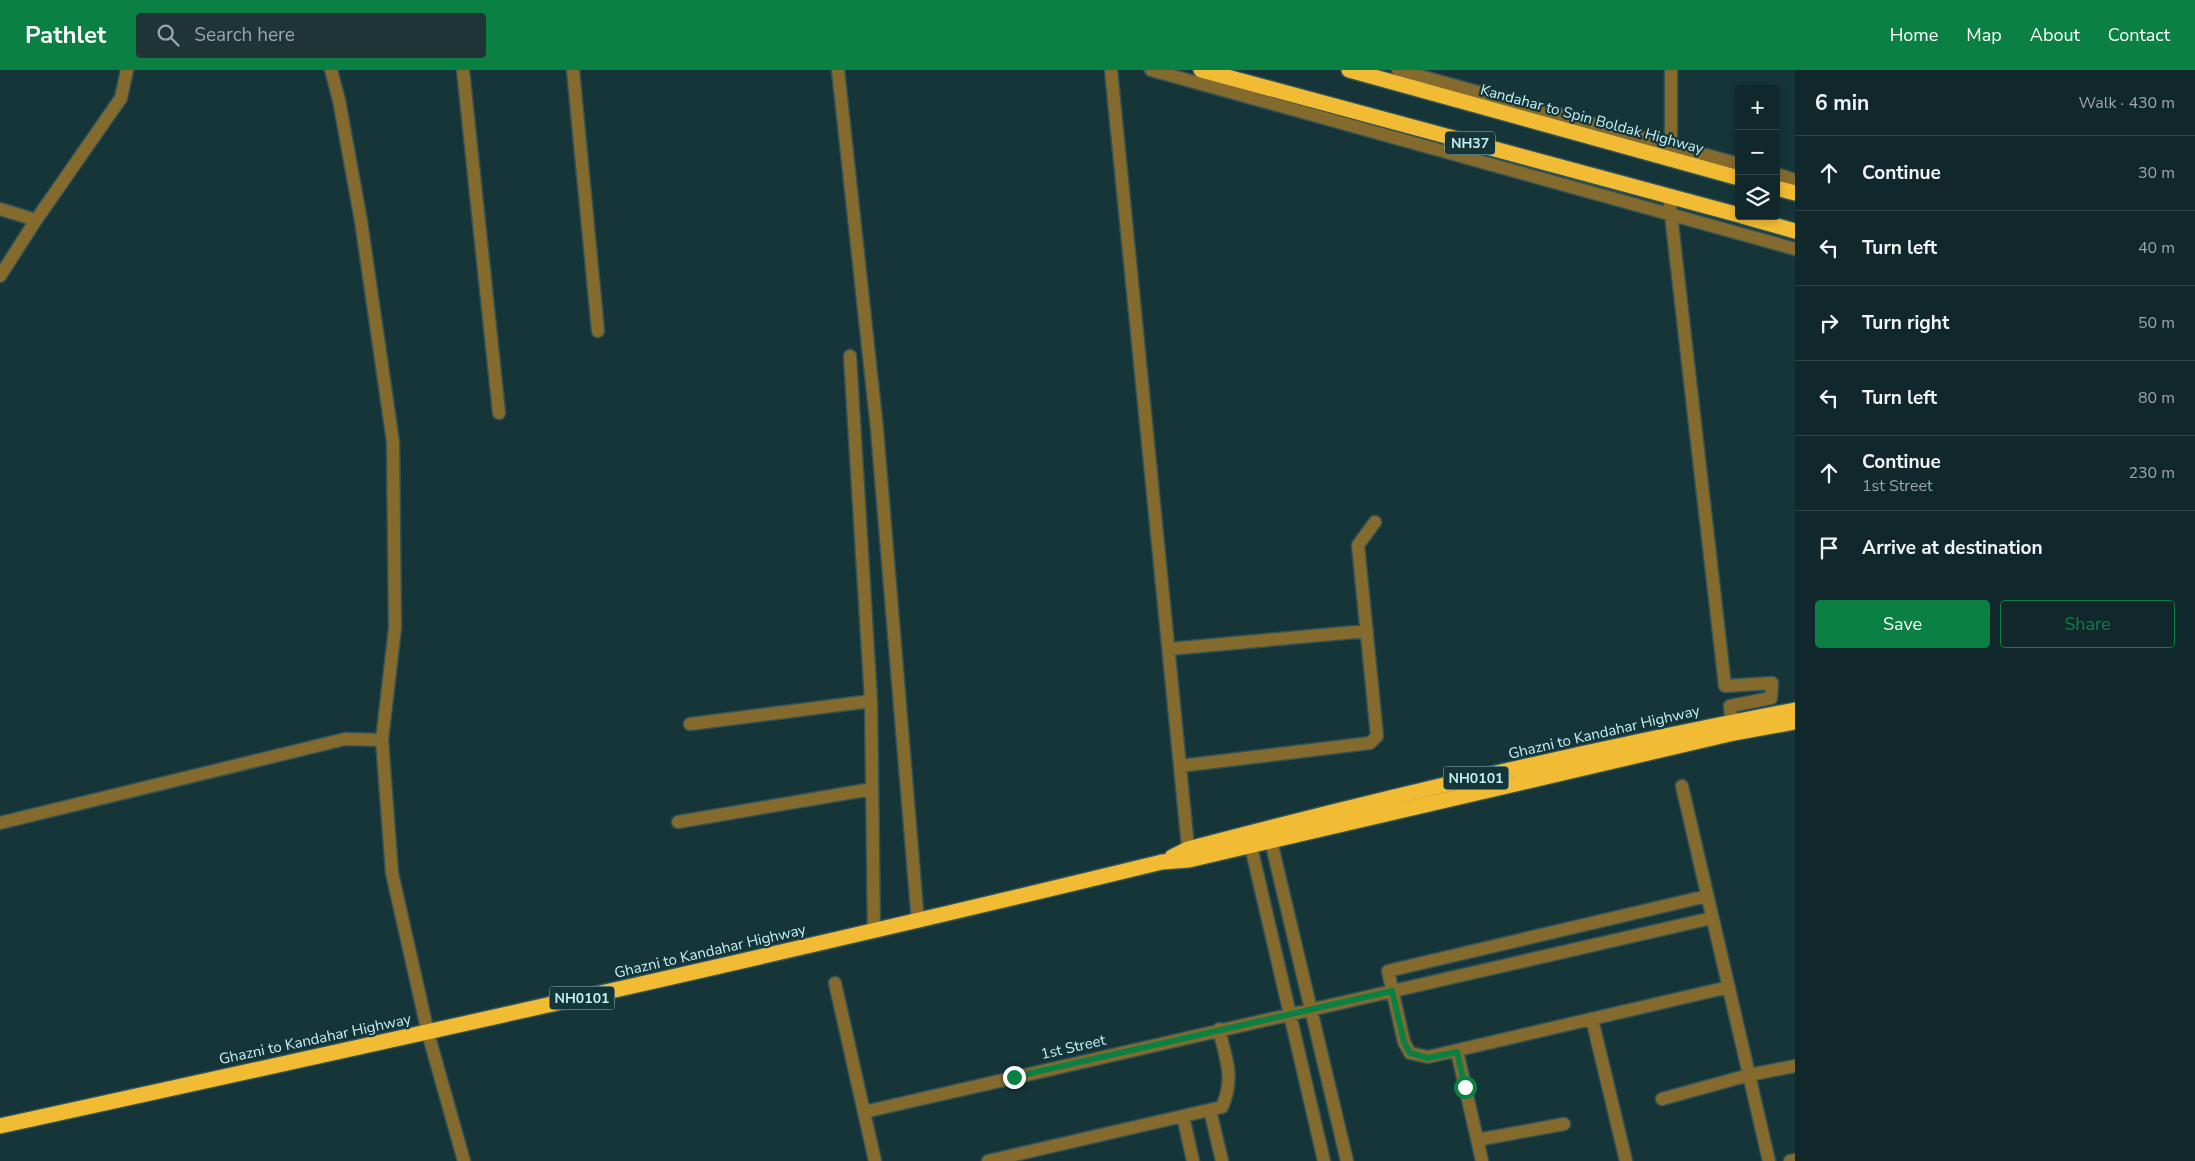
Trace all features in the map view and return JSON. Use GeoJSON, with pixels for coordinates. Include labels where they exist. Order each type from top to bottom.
{"type":"FeatureCollection","features":[{"type":"Feature","properties":{"kind":"highway","name":"NH37"},"geometry":{"type":"LineString","coordinates":[[1201,70],[1735,215]]}},
{"type":"Feature","properties":{"kind":"highway","name":"Kandahar to Spin Boldak Highway"},"geometry":{"type":"LineString","coordinates":[[1349,70],[1735,177]]}},
{"type":"Feature","properties":{"kind":"highway"},"geometry":{"type":"LineString","coordinates":[[1780,189],[1795,193]]}},
{"type":"Feature","properties":{"kind":"highway","name":"NH37"},"geometry":{"type":"LineString","coordinates":[[1755,220],[1795,231]]}},
{"type":"Feature","properties":{"kind":"highway","name":"Ghazni to Kandahar Highway"},"geometry":{"type":"LineString","coordinates":[[0,1126],[428,1033],[918,922],[1269,834],[1733,728],[1795,710]]}},
{"type":"Feature","properties":{"kind":"highway","name":"Ghazni to Kandahar Highway"},"geometry":{"type":"LineString","coordinates":[[1733,728],[1795,722]]}},
{"type":"Feature","properties":{"kind":"street"},"geometry":{"type":"LineString","coordinates":[[0,276],[36,220],[121,98],[127,70]]}},
{"type":"Feature","properties":{"kind":"street"},"geometry":{"type":"LineString","coordinates":[[330,70],[338,100],[361,221],[393,442],[394,628],[382,740],[392,873],[428,1033],[464,1161]]}},
{"type":"Feature","properties":{"kind":"street"},"geometry":{"type":"LineString","coordinates":[[463,70],[499,413]]}},
{"type":"Feature","properties":{"kind":"street"},"geometry":{"type":"LineString","coordinates":[[573,70],[598,331]]}},
{"type":"Feature","properties":{"kind":"street"},"geometry":{"type":"LineString","coordinates":[[838,70],[877,429],[918,922]]}},
{"type":"Feature","properties":{"kind":"street"},"geometry":{"type":"LineString","coordinates":[[1111,70],[1189,854]]}},
{"type":"Feature","properties":{"kind":"street"},"geometry":{"type":"LineString","coordinates":[[1151,70],[1795,249]]}},
{"type":"Feature","properties":{"kind":"street"},"geometry":{"type":"LineString","coordinates":[[1398,70],[1735,163]]}},
{"type":"Feature","properties":{"kind":"street"},"geometry":{"type":"LineString","coordinates":[[1670,145],[1671,70]]}},
{"type":"Feature","properties":{"kind":"street"},"geometry":{"type":"LineString","coordinates":[[1779,175],[1795,180]]}},
{"type":"Feature","properties":{"kind":"street"},"geometry":{"type":"LineString","coordinates":[[1669,197],[1725,686],[1772,684],[1771,698],[1730,706],[1733,728]]}},
{"type":"Feature","properties":{"kind":"street"},"geometry":{"type":"LineString","coordinates":[[0,209],[36,220]]}},
{"type":"Feature","properties":{"kind":"street"},"geometry":{"type":"LineString","coordinates":[[850,356],[871,701],[874,932]]}},
{"type":"Feature","properties":{"kind":"street"},"geometry":{"type":"LineString","coordinates":[[1180,766],[1370,743],[1377,736],[1358,545],[1375,522]]}},
{"type":"Feature","properties":{"kind":"street"},"geometry":{"type":"LineString","coordinates":[[1169,649],[1367,631]]}},
{"type":"Feature","properties":{"kind":"street"},"geometry":{"type":"LineString","coordinates":[[690,724],[871,701]]}},
{"type":"Feature","properties":{"kind":"street"},"geometry":{"type":"LineString","coordinates":[[0,823],[345,739],[382,740]]}},
{"type":"Feature","properties":{"kind":"street"},"geometry":{"type":"LineString","coordinates":[[1682,786],[1769,1161]]}},
{"type":"Feature","properties":{"kind":"street"},"geometry":{"type":"LineString","coordinates":[[678,822],[872,789]]}},
{"type":"Feature","properties":{"kind":"street"},"geometry":{"type":"LineString","coordinates":[[1269,834],[1347,1161]]}},
{"type":"Feature","properties":{"kind":"street"},"geometry":{"type":"LineString","coordinates":[[1249,839],[1324,1161]]}},
{"type":"Feature","properties":{"kind":"street"},"geometry":{"type":"LineString","coordinates":[[1707,896],[1388,971],[1404,1042],[1410,1053],[1428,1058],[1729,987]]}},
{"type":"Feature","properties":{"kind":"street","name":"1st Street"},"geometry":{"type":"LineString","coordinates":[[864,1112],[1219,1029],[1712,918]]}},
{"type":"Feature","properties":{"kind":"street"},"geometry":{"type":"LineString","coordinates":[[835,983],[875,1161]]}},
{"type":"Feature","properties":{"kind":"street"},"geometry":{"type":"LineString","coordinates":[[1592,1020],[1626,1161]]}},
{"type":"Feature","properties":{"kind":"street"},"geometry":{"type":"LineString","coordinates":[[988,1161],[1222,1107],[1228,1092],[1230,1077],[1219,1029]]}},
{"type":"Feature","properties":{"kind":"street"},"geometry":{"type":"LineString","coordinates":[[1457,1052],[1482,1161]]}},
{"type":"Feature","properties":{"kind":"street"},"geometry":{"type":"LineString","coordinates":[[1662,1099],[1749,1075],[1795,1066]]}},
{"type":"Feature","properties":{"kind":"street"},"geometry":{"type":"LineString","coordinates":[[1210,1110],[1222,1161]]}},
{"type":"Feature","properties":{"kind":"street"},"geometry":{"type":"LineString","coordinates":[[1183,1116],[1193,1161]]}},
{"type":"Feature","properties":{"kind":"street"},"geometry":{"type":"LineString","coordinates":[[1477,1140],[1564,1124]]}},
{"type":"Feature","properties":{"kind":"street"},"geometry":{"type":"LineString","coordinates":[[1790,1161],[1795,1160]]}},
{"type":"Feature","properties":{"kind":"route"},"geometry":{"type":"LineString","coordinates":[[1014,1077],[1392,991],[1404,1042],[1410,1053],[1428,1058],[1457,1052],[1465,1087]]}}]}
